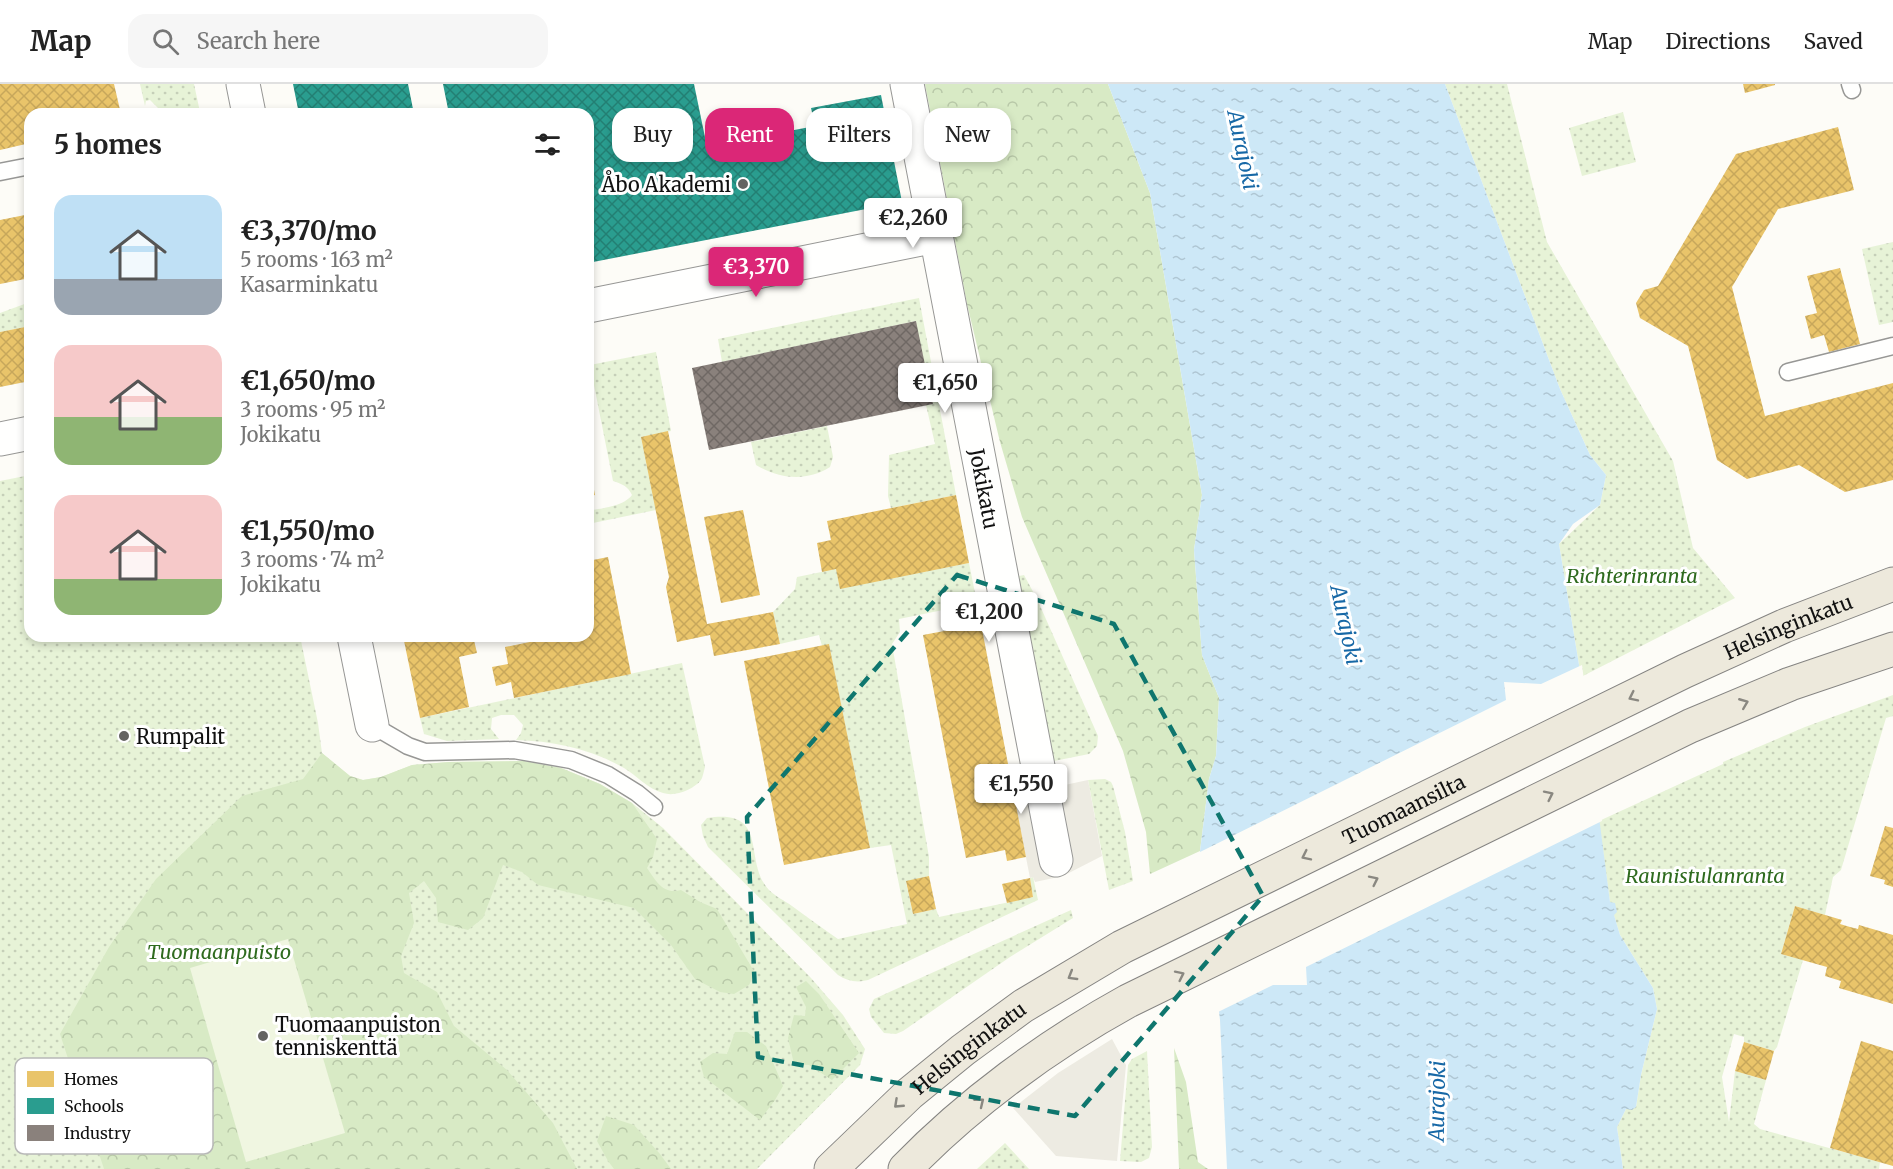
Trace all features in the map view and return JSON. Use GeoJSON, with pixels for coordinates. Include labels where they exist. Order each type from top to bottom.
{"type":"FeatureCollection","features":[{"type":"Feature","properties":{"kind":"main road","name":"Helsinginkatu"},"geometry":{"type":"LineString","coordinates":[[1685,671],[1784,626],[1893,584]]}},
{"type":"Feature","properties":{"kind":"main road"},"geometry":{"type":"LineString","coordinates":[[905,1169],[975,1105],[1030,1063],[1082,1026],[1128,1001],[1690,726],[1790,684],[1893,649]]}},
{"type":"Feature","properties":{"kind":"main road","name":"Tuomaansilta"},"geometry":{"type":"LineString","coordinates":[[1122,946],[1685,671]]}},
{"type":"Feature","properties":{"kind":"main road","name":"Helsinginkatu"},"geometry":{"type":"LineString","coordinates":[[831,1169],[909,1094],[963,1050],[1023,1006],[1122,946]]}},
{"type":"Feature","properties":{"kind":"street"},"geometry":{"type":"LineString","coordinates":[[243,84],[248,108]]}},
{"type":"Feature","properties":{"kind":"street","name":"Jokikatu"},"geometry":{"type":"LineString","coordinates":[[907,84],[1056,860]]}},
{"type":"Feature","properties":{"kind":"street"},"geometry":{"type":"LineString","coordinates":[[594,305],[936,236]]}},
{"type":"Feature","properties":{"kind":"street"},"geometry":{"type":"LineString","coordinates":[[0,440],[24,434]]}},
{"type":"Feature","properties":{"kind":"street"},"geometry":{"type":"LineString","coordinates":[[355,642],[372,724]]}},
{"type":"Feature","properties":{"kind":"lane"},"geometry":{"type":"LineString","coordinates":[[0,172],[24,167]]}},
{"type":"Feature","properties":{"kind":"lane"},"geometry":{"type":"LineString","coordinates":[[1788,372],[1893,346]]}},
{"type":"Feature","properties":{"kind":"lane"},"geometry":{"type":"LineString","coordinates":[[372,724],[408,746],[425,752],[514,750],[571,760],[608,775],[654,807]]}},
{"type":"Feature","properties":{"kind":"highlighted area"},"geometry":{"type":"Polygon","coordinates":[[[957,575],[1114,624],[1263,896],[1075,1116],[758,1057],[747,817],[957,575]]]}},
{"type":"Feature","properties":{"kind":"green space"},"geometry":{"type":"Polygon","coordinates":[[[140,84],[194,84],[199,108],[158,108],[150,100],[146,101],[145,106],[140,84]]]}},
{"type":"Feature","properties":{"kind":"green space"},"geometry":{"type":"Polygon","coordinates":[[[925,84],[1108,84],[1150,193],[1202,495],[1194,550],[1202,655],[1219,698],[1216,756],[1209,779],[1200,851],[1150,874],[1146,832],[1123,751],[1022,517],[1000,442],[967,304],[940,162],[1011,162],[1011,108],[930,108],[925,84]]]}},
{"type":"Feature","properties":{"kind":"green space","name":"Richterinranta"},"geometry":{"type":"Polygon","coordinates":[[[1445,84],[1507,84],[1547,242],[1673,461],[1693,548],[1735,598],[1581,677],[1559,544],[1600,505],[1606,475],[1590,455],[1560,389],[1445,84]]]}},
{"type":"Feature","properties":{"kind":"green space"},"geometry":{"type":"Polygon","coordinates":[[[1623,112],[1636,162],[1582,176],[1569,128],[1623,112]]]}},
{"type":"Feature","properties":{"kind":"green space"},"geometry":{"type":"Polygon","coordinates":[[[1893,242],[1893,322],[1879,325],[1862,249],[1893,242]]]}},
{"type":"Feature","properties":{"kind":"green space"},"geometry":{"type":"Polygon","coordinates":[[[919,298],[956,495],[891,508],[888,496],[889,455],[935,444],[926,405],[916,321],[722,362],[718,339],[919,298]]]}},
{"type":"Feature","properties":{"kind":"green space"},"geometry":{"type":"Polygon","coordinates":[[[24,304],[24,327],[0,332],[0,313],[24,304]]]}},
{"type":"Feature","properties":{"kind":"green space"},"geometry":{"type":"Polygon","coordinates":[[[656,352],[671,431],[641,437],[656,510],[594,523],[594,510],[618,505],[632,495],[629,489],[613,481],[594,385],[594,364],[656,352]]]}},
{"type":"Feature","properties":{"kind":"green space"},"geometry":{"type":"Polygon","coordinates":[[[827,426],[833,457],[830,467],[821,472],[793,477],[774,473],[756,465],[751,442],[827,426]]]}},
{"type":"Feature","properties":{"kind":"green space","name":"Tuomaanpuisto"},"geometry":{"type":"Polygon","coordinates":[[[24,476],[24,642],[301,642],[322,753],[350,776],[363,780],[381,777],[412,765],[523,761],[561,768],[600,784],[632,803],[663,828],[811,978],[843,1015],[865,1049],[860,1065],[757,1169],[0,1169],[0,481],[24,476]]]}},
{"type":"Feature","properties":{"kind":"green space"},"geometry":{"type":"Polygon","coordinates":[[[969,563],[977,603],[899,619],[900,632],[892,644],[929,857],[929,876],[906,882],[913,914],[936,909],[939,917],[1033,897],[1030,878],[1033,877],[1038,900],[868,980],[849,980],[838,975],[708,847],[701,825],[707,818],[727,817],[740,821],[748,829],[761,878],[769,890],[838,939],[907,924],[891,845],[870,848],[829,645],[822,646],[819,635],[780,644],[773,612],[795,589],[797,577],[836,569],[841,588],[969,563]]]}},
{"type":"Feature","properties":{"kind":"green space"},"geometry":{"type":"Polygon","coordinates":[[[1024,575],[1098,736],[1097,746],[1089,754],[1049,762],[1020,590],[1019,576],[1024,575]]]}},
{"type":"Feature","properties":{"kind":"green space"},"geometry":{"type":"Polygon","coordinates":[[[682,663],[705,767],[698,784],[678,793],[668,794],[658,791],[624,768],[585,751],[558,744],[516,740],[523,725],[514,715],[492,718],[491,729],[499,739],[447,741],[424,734],[420,718],[682,663]]]}},
{"type":"Feature","properties":{"kind":"green space","name":"Raunistulanranta"},"geometry":{"type":"Polygon","coordinates":[[[1893,695],[1893,716],[1886,718],[1841,870],[1833,877],[1825,915],[1795,906],[1781,954],[1803,960],[1777,1047],[1774,1051],[1744,1042],[1744,1037],[1734,1034],[1722,1077],[1729,1122],[1735,1071],[1766,1080],[1754,1124],[1760,1129],[1880,1162],[1879,1169],[1623,1169],[1617,1127],[1626,1109],[1636,1107],[1641,1075],[1657,1009],[1653,988],[1620,935],[1610,903],[1599,821],[1723,764],[1723,762],[1805,727],[1893,695]]]}},
{"type":"Feature","properties":{"kind":"green space"},"geometry":{"type":"Polygon","coordinates":[[[322,753],[350,776],[363,780],[381,777],[412,765],[523,761],[561,768],[600,784],[632,803],[657,839],[653,857],[647,868],[657,882],[665,889],[681,890],[717,909],[755,973],[749,985],[734,994],[720,992],[695,979],[671,945],[634,908],[538,885],[522,872],[503,865],[483,918],[468,930],[438,922],[436,898],[424,881],[409,893],[414,923],[401,956],[404,973],[437,992],[454,1026],[507,1070],[553,1123],[577,1169],[104,1169],[99,1154],[213,1154],[213,1058],[68,1058],[60,1034],[109,947],[156,879],[242,796],[303,779],[322,753]]]}},
{"type":"Feature","properties":{"kind":"green space"},"geometry":{"type":"Polygon","coordinates":[[[1105,779],[1113,786],[1125,832],[1133,881],[1109,890],[1088,780],[1105,779]]]}},
{"type":"Feature","properties":{"kind":"green space"},"geometry":{"type":"Polygon","coordinates":[[[1071,910],[1073,918],[1010,957],[903,1031],[896,1034],[884,1033],[871,1017],[869,1009],[874,999],[1071,910]]]}},
{"type":"Feature","properties":{"kind":"green space","name":"Tuomaanpuiston tenniskenttä"},"geometry":{"type":"Polygon","coordinates":[[[288,939],[345,1133],[246,1162],[190,968],[288,939]]]}},
{"type":"Feature","properties":{"kind":"green space"},"geometry":{"type":"Polygon","coordinates":[[[806,981],[819,994],[859,1053],[832,1080],[809,1065],[794,1064],[788,1038],[794,1015],[805,1016],[806,1007],[796,987],[806,981]]]}},
{"type":"Feature","properties":{"kind":"green space"},"geometry":{"type":"Polygon","coordinates":[[[735,1032],[747,1032],[766,1046],[783,1086],[760,1120],[704,1077],[700,1062],[713,1053],[727,1054],[735,1032]]]}},
{"type":"Feature","properties":{"kind":"green space"},"geometry":{"type":"Polygon","coordinates":[[[1174,1048],[1186,1082],[1198,1162],[1208,1169],[1179,1169],[1174,1048]]]}},
{"type":"Feature","properties":{"kind":"green space"},"geometry":{"type":"Polygon","coordinates":[[[1147,1051],[1152,1147],[1149,1158],[1141,1162],[1120,1161],[1128,1065],[1132,1059],[1147,1051]]]}},
{"type":"Feature","properties":{"kind":"green space"},"geometry":{"type":"Polygon","coordinates":[[[606,1116],[634,1125],[671,1169],[614,1169],[597,1141],[606,1116]]]}},
{"type":"Feature","properties":{"kind":"green space"},"geometry":{"type":"Polygon","coordinates":[[[1005,1143],[1029,1169],[977,1169],[1005,1143]]]}},
{"type":"Feature","properties":{"kind":"shaded area"},"geometry":{"type":"Polygon","coordinates":[[[1088,780],[1102,856],[1063,876],[1035,882],[1033,877],[1030,878],[1014,796],[1088,780]]]}},
{"type":"Feature","properties":{"kind":"shaded area"},"geometry":{"type":"Polygon","coordinates":[[[1112,1039],[1126,1065],[1117,1161],[1056,1156],[1013,1108],[1058,1073],[1112,1039]]]}},
{"type":"Feature","properties":{"kind":"water","name":"Aurajoki"},"geometry":{"type":"Polygon","coordinates":[[[1108,84],[1445,84],[1560,389],[1590,455],[1606,475],[1600,505],[1573,524],[1559,544],[1581,677],[1610,902],[1615,903],[1617,912],[1614,915],[1620,935],[1653,988],[1657,1009],[1641,1075],[1636,1107],[1632,1110],[1626,1109],[1617,1127],[1623,1169],[1227,1169],[1220,1020],[1200,851],[1209,779],[1216,756],[1219,698],[1202,655],[1194,550],[1202,495],[1150,193],[1108,84]]]}},
{"type":"Feature","properties":{"kind":"pier"},"geometry":{"type":"Polygon","coordinates":[[[1582,665],[1602,821],[1306,967],[1307,985],[1273,985],[1216,1013],[1198,853],[1506,700],[1504,682],[1541,684],[1582,665]]]}},
{"type":"Feature","properties":{"kind":"building: Homes"},"geometry":{"type":"Polygon","coordinates":[[[0,84],[114,84],[120,108],[24,108],[24,144],[0,150],[0,84]]]}},
{"type":"Feature","properties":{"kind":"building: Homes"},"geometry":{"type":"Polygon","coordinates":[[[1743,84],[1775,84],[1775,85],[1745,93],[1743,84]]]}},
{"type":"Feature","properties":{"kind":"building: Homes"},"geometry":{"type":"Polygon","coordinates":[[[1838,127],[1854,190],[1778,209],[1732,287],[1765,416],[1893,383],[1893,480],[1845,492],[1799,465],[1747,479],[1717,460],[1688,346],[1640,318],[1636,303],[1644,290],[1658,286],[1736,154],[1838,127]]]}},
{"type":"Feature","properties":{"kind":"building: Homes"},"geometry":{"type":"Polygon","coordinates":[[[24,215],[24,279],[0,284],[0,220],[24,215]]]}},
{"type":"Feature","properties":{"kind":"building: Homes"},"geometry":{"type":"Polygon","coordinates":[[[1840,268],[1860,344],[1829,352],[1824,335],[1811,339],[1805,316],[1817,313],[1807,276],[1840,268]]]}},
{"type":"Feature","properties":{"kind":"building: Homes"},"geometry":{"type":"Polygon","coordinates":[[[24,327],[24,382],[0,387],[0,332],[24,327]]]}},
{"type":"Feature","properties":{"kind":"building: Homes"},"geometry":{"type":"Polygon","coordinates":[[[668,431],[707,624],[773,612],[780,644],[714,656],[710,635],[677,642],[666,587],[669,577],[641,437],[668,431]]]}},
{"type":"Feature","properties":{"kind":"building: Homes"},"geometry":{"type":"Polygon","coordinates":[[[956,495],[969,563],[840,589],[836,569],[822,572],[817,543],[831,540],[827,521],[956,495]]]}},
{"type":"Feature","properties":{"kind":"building: Homes"},"geometry":{"type":"Polygon","coordinates":[[[743,510],[760,595],[721,603],[704,517],[743,510]]]}},
{"type":"Feature","properties":{"kind":"building: Homes"},"geometry":{"type":"Polygon","coordinates":[[[608,557],[631,674],[514,698],[511,682],[496,686],[492,667],[508,664],[505,647],[530,642],[594,642],[594,560],[608,557]]]}},
{"type":"Feature","properties":{"kind":"building: Homes"},"geometry":{"type":"Polygon","coordinates":[[[981,624],[1026,857],[1007,861],[1005,850],[966,858],[923,635],[981,624]]]}},
{"type":"Feature","properties":{"kind":"building: Homes"},"geometry":{"type":"Polygon","coordinates":[[[404,642],[474,642],[477,653],[459,657],[469,707],[420,718],[404,642]]]}},
{"type":"Feature","properties":{"kind":"building: Homes"},"geometry":{"type":"Polygon","coordinates":[[[829,644],[870,848],[784,865],[744,661],[829,644]]]}},
{"type":"Feature","properties":{"kind":"building: Homes"},"geometry":{"type":"Polygon","coordinates":[[[1885,826],[1893,828],[1893,887],[1884,884],[1885,880],[1870,876],[1885,826]]]}},
{"type":"Feature","properties":{"kind":"building: Homes"},"geometry":{"type":"Polygon","coordinates":[[[929,876],[936,909],[913,914],[906,881],[929,876]]]}},
{"type":"Feature","properties":{"kind":"building: Homes"},"geometry":{"type":"Polygon","coordinates":[[[1030,878],[1033,897],[1007,903],[1002,884],[1030,878]]]}},
{"type":"Feature","properties":{"kind":"building: Homes"},"geometry":{"type":"Polygon","coordinates":[[[1795,906],[1842,920],[1840,924],[1850,927],[1858,929],[1859,925],[1893,935],[1893,1004],[1839,988],[1841,981],[1825,976],[1827,967],[1781,954],[1795,906]]]}},
{"type":"Feature","properties":{"kind":"building: Homes"},"geometry":{"type":"Polygon","coordinates":[[[1861,1041],[1893,1051],[1893,1166],[1830,1148],[1861,1041]]]}},
{"type":"Feature","properties":{"kind":"building: Homes"},"geometry":{"type":"Polygon","coordinates":[[[1744,1042],[1774,1051],[1766,1080],[1735,1071],[1744,1042]]]}},
{"type":"Feature","properties":{"kind":"building: Schools"},"geometry":{"type":"Polygon","coordinates":[[[293,84],[408,84],[413,108],[298,108],[293,84]]]}},
{"type":"Feature","properties":{"kind":"building: Schools"},"geometry":{"type":"Polygon","coordinates":[[[443,84],[694,84],[705,137],[705,162],[794,162],[794,130],[806,128],[806,162],[894,162],[902,202],[594,262],[594,108],[448,108],[443,84]]]}},
{"type":"Feature","properties":{"kind":"building: Schools"},"geometry":{"type":"Polygon","coordinates":[[[881,95],[884,108],[811,108],[881,95]]]}},
{"type":"Feature","properties":{"kind":"building: Industry"},"geometry":{"type":"Polygon","coordinates":[[[916,321],[933,404],[709,450],[692,368],[916,321]]]}},
{"type":"Feature","properties":{"kind":"place","name":"Åbo Akademi"},"geometry":{"type":"Point","coordinates":[743,184]}},
{"type":"Feature","properties":{"kind":"place","name":"Rumpalit"},"geometry":{"type":"Point","coordinates":[124,736]}},
{"type":"Feature","properties":{"kind":"place","name":"Tuomaanpuiston tenniskenttä"},"geometry":{"type":"Point","coordinates":[263,1036]}}]}
